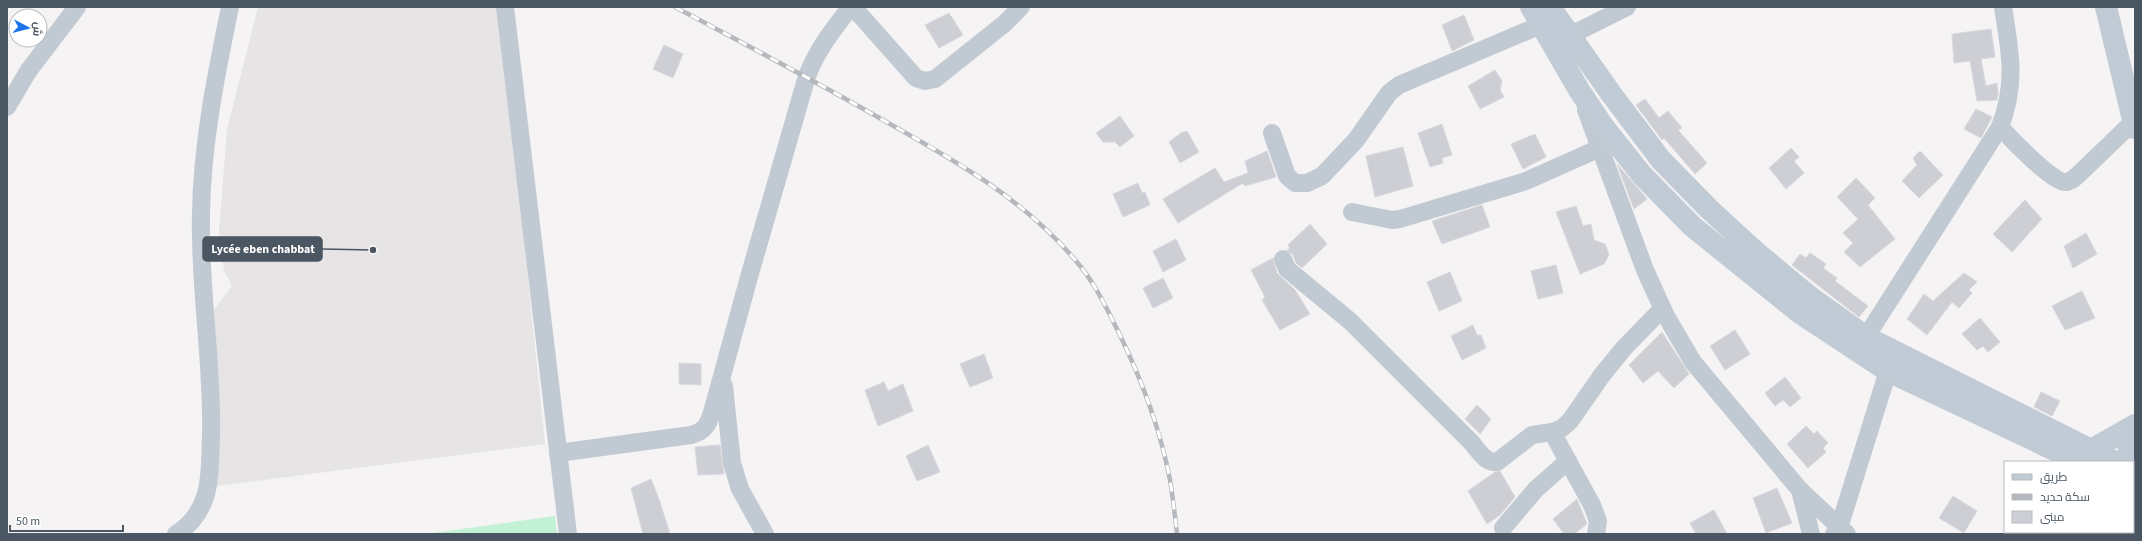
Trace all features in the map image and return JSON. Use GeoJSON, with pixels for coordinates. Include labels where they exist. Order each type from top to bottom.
{"type":"FeatureCollection","features":[{"type":"Feature","properties":{"kind":"main road"},"geometry":{"type":"LineString","coordinates":[[2106,7],[2134,125]]}},
{"type":"Feature","properties":{"kind":"main road"},"geometry":{"type":"LineString","coordinates":[[1541,13],[1569,36],[1661,160],[1709,209],[1757,253],[1810,297],[1866,337],[1893,363]]}},
{"type":"Feature","properties":{"kind":"main road"},"geometry":{"type":"LineString","coordinates":[[1541,13],[1579,90],[1603,126],[1642,175],[1692,226],[1800,313],[1893,363],[2085,458],[2108,461]]}},
{"type":"Feature","properties":{"kind":"main road"},"geometry":{"type":"LineString","coordinates":[[2085,458],[2135,425]]}},
{"type":"Feature","properties":{"kind":"main road"},"geometry":{"type":"LineString","coordinates":[[2126,461],[2135,425]]}},
{"type":"Feature","properties":{"kind":"street"},"geometry":{"type":"LineString","coordinates":[[7,107],[29,70],[78,7]]}},
{"type":"Feature","properties":{"kind":"street"},"geometry":{"type":"LineString","coordinates":[[176,534],[188,527],[199,511],[206,494],[210,462],[212,398],[201,214],[204,160],[211,111],[230,7]]}},
{"type":"Feature","properties":{"kind":"street"},"geometry":{"type":"LineString","coordinates":[[505,7],[568,534]]}},
{"type":"Feature","properties":{"kind":"street"},"geometry":{"type":"LineString","coordinates":[[558,452],[691,436],[700,432],[706,427],[710,419],[807,76],[814,58],[821,47],[852,7],[916,78],[925,81],[935,79],[1004,24],[1021,7]]}},
{"type":"Feature","properties":{"kind":"street"},"geometry":{"type":"LineString","coordinates":[[1569,36],[1627,7]]}},
{"type":"Feature","properties":{"kind":"street"},"geometry":{"type":"LineString","coordinates":[[1866,337],[2000,127],[2007,109],[2012,75],[2003,7]]}},
{"type":"Feature","properties":{"kind":"street"},"geometry":{"type":"LineString","coordinates":[[1272,133],[1287,176],[1294,183],[1308,183],[1322,176],[1356,140],[1389,93],[1399,86],[1541,13]]}},
{"type":"Feature","properties":{"kind":"street"},"geometry":{"type":"LineString","coordinates":[[1579,90],[1645,270],[1662,309],[1692,362],[1800,490],[1840,532],[1893,363]]}},
{"type":"Feature","properties":{"kind":"street"},"geometry":{"type":"LineString","coordinates":[[2000,127],[2026,154],[2057,180],[2065,182],[2071,181],[2134,125]]}},
{"type":"Feature","properties":{"kind":"street"},"geometry":{"type":"LineString","coordinates":[[1352,212],[1392,220],[1400,219],[1526,181],[1600,148]]}},
{"type":"Feature","properties":{"kind":"street"},"geometry":{"type":"LineString","coordinates":[[1283,259],[1287,270],[1350,321],[1471,442],[1486,460],[1492,462],[1497,462],[1532,434],[1552,432],[1562,428],[1570,421],[1615,359],[1662,309]]}},
{"type":"Feature","properties":{"kind":"street"},"geometry":{"type":"LineString","coordinates":[[722,375],[732,463],[740,488],[765,534]]}},
{"type":"Feature","properties":{"kind":"street"},"geometry":{"type":"LineString","coordinates":[[1552,432],[1592,505],[1598,521],[1596,534]]}},
{"type":"Feature","properties":{"kind":"street"},"geometry":{"type":"LineString","coordinates":[[1503,528],[1536,489],[1568,461]]}},
{"type":"Feature","properties":{"kind":"street"},"geometry":{"type":"LineString","coordinates":[[1800,490],[1811,534]]}},
{"type":"Feature","properties":{"kind":"shaded area"},"geometry":{"type":"Polygon","coordinates":[[[258,7],[500,7],[545,444],[216,486],[202,326],[232,286],[224,271],[219,230],[227,130],[258,7]]]}},
{"type":"Feature","properties":{"kind":"green space"},"geometry":{"type":"Polygon","coordinates":[[[555,516],[557,534],[426,534],[555,516]]]}},
{"type":"Feature","properties":{"kind":"building"},"geometry":{"type":"Polygon","coordinates":[[[949,13],[963,35],[939,48],[925,25],[949,13]]]}},
{"type":"Feature","properties":{"kind":"building"},"geometry":{"type":"Polygon","coordinates":[[[1464,15],[1474,40],[1452,51],[1442,25],[1464,15]]]}},
{"type":"Feature","properties":{"kind":"building"},"geometry":{"type":"Polygon","coordinates":[[[1991,29],[1995,57],[1981,59],[1986,86],[1997,83],[1997,100],[1977,101],[1970,61],[1954,63],[1952,34],[1991,29]]]}},
{"type":"Feature","properties":{"kind":"building"},"geometry":{"type":"Polygon","coordinates":[[[664,45],[683,54],[673,78],[653,69],[664,45]]]}},
{"type":"Feature","properties":{"kind":"building"},"geometry":{"type":"Polygon","coordinates":[[[1495,70],[1502,81],[1500,90],[1504,97],[1480,109],[1468,86],[1495,70]]]}},
{"type":"Feature","properties":{"kind":"building"},"geometry":{"type":"Polygon","coordinates":[[[1645,99],[1659,118],[1668,111],[1682,128],[1678,130],[1707,163],[1695,174],[1664,138],[1662,140],[1636,105],[1645,99]]]}},
{"type":"Feature","properties":{"kind":"building"},"geometry":{"type":"Polygon","coordinates":[[[1976,109],[1992,117],[1981,138],[1964,129],[1976,109]]]}},
{"type":"Feature","properties":{"kind":"building"},"geometry":{"type":"Polygon","coordinates":[[[1120,116],[1134,136],[1120,147],[1115,142],[1103,142],[1096,133],[1120,116]]]}},
{"type":"Feature","properties":{"kind":"building"},"geometry":{"type":"Polygon","coordinates":[[[1442,124],[1452,155],[1442,158],[1443,163],[1430,167],[1418,133],[1442,124]]]}},
{"type":"Feature","properties":{"kind":"building"},"geometry":{"type":"Polygon","coordinates":[[[1187,131],[1199,152],[1180,163],[1169,142],[1181,133],[1187,131]]]}},
{"type":"Feature","properties":{"kind":"building"},"geometry":{"type":"Polygon","coordinates":[[[1535,134],[1546,157],[1523,169],[1511,144],[1535,134]]]}},
{"type":"Feature","properties":{"kind":"building"},"geometry":{"type":"Polygon","coordinates":[[[1403,147],[1413,186],[1375,197],[1366,156],[1403,147]]]}},
{"type":"Feature","properties":{"kind":"building"},"geometry":{"type":"Polygon","coordinates":[[[1791,148],[1799,157],[1794,161],[1804,173],[1786,189],[1769,168],[1791,148]]]}},
{"type":"Feature","properties":{"kind":"building"},"geometry":{"type":"Polygon","coordinates":[[[1267,151],[1276,177],[1245,186],[1243,183],[1178,223],[1163,199],[1215,168],[1224,182],[1248,173],[1245,161],[1267,151]]]}},
{"type":"Feature","properties":{"kind":"building"},"geometry":{"type":"Polygon","coordinates":[[[1920,151],[1943,175],[1919,198],[1902,181],[1917,165],[1913,158],[1920,151]]]}},
{"type":"Feature","properties":{"kind":"building"},"geometry":{"type":"Polygon","coordinates":[[[1617,164],[1647,199],[1634,209],[1617,164]]]}},
{"type":"Feature","properties":{"kind":"building"},"geometry":{"type":"Polygon","coordinates":[[[1856,178],[1875,198],[1868,205],[1895,239],[1860,267],[1844,252],[1853,243],[1843,233],[1858,219],[1837,197],[1856,178]]]}},
{"type":"Feature","properties":{"kind":"building"},"geometry":{"type":"Polygon","coordinates":[[[1138,183],[1142,193],[1145,192],[1150,205],[1123,217],[1113,194],[1138,183]]]}},
{"type":"Feature","properties":{"kind":"building"},"geometry":{"type":"Polygon","coordinates":[[[2025,200],[2042,219],[2012,252],[1993,234],[2025,200]]]}},
{"type":"Feature","properties":{"kind":"building"},"geometry":{"type":"Polygon","coordinates":[[[1482,205],[1490,227],[1442,244],[1432,221],[1482,205]]]}},
{"type":"Feature","properties":{"kind":"building"},"geometry":{"type":"Polygon","coordinates":[[[1576,206],[1583,226],[1591,224],[1594,240],[1605,244],[1609,255],[1604,264],[1580,274],[1556,212],[1576,206]]]}},
{"type":"Feature","properties":{"kind":"building"},"geometry":{"type":"Polygon","coordinates":[[[1310,224],[1327,244],[1302,268],[1296,263],[1293,255],[1287,250],[1290,248],[1288,245],[1310,224]]]}},
{"type":"Feature","properties":{"kind":"building"},"geometry":{"type":"Polygon","coordinates":[[[2086,233],[2097,254],[2073,268],[2064,246],[2086,233]]]}},
{"type":"Feature","properties":{"kind":"building"},"geometry":{"type":"Polygon","coordinates":[[[1176,239],[1186,260],[1163,272],[1153,251],[1176,239]]]}},
{"type":"Feature","properties":{"kind":"building"},"geometry":{"type":"Polygon","coordinates":[[[1810,253],[1826,264],[1823,268],[1837,278],[1835,281],[1868,306],[1859,317],[1792,265],[1800,254],[1806,258],[1810,253]]]}},
{"type":"Feature","properties":{"kind":"building"},"geometry":{"type":"Polygon","coordinates":[[[1273,258],[1277,273],[1295,290],[1310,314],[1280,330],[1262,300],[1265,297],[1251,270],[1273,258]]]}},
{"type":"Feature","properties":{"kind":"building"},"geometry":{"type":"Polygon","coordinates":[[[1556,265],[1563,293],[1538,299],[1531,271],[1556,265]]]}},
{"type":"Feature","properties":{"kind":"building"},"geometry":{"type":"Polygon","coordinates":[[[1450,272],[1462,301],[1439,311],[1427,282],[1450,272]]]}},
{"type":"Feature","properties":{"kind":"building"},"geometry":{"type":"Polygon","coordinates":[[[1964,273],[1977,282],[1969,290],[1972,293],[1959,308],[1952,302],[1927,335],[1907,319],[1924,294],[1933,301],[1964,273]]]}},
{"type":"Feature","properties":{"kind":"building"},"geometry":{"type":"Polygon","coordinates":[[[1163,278],[1173,298],[1153,308],[1143,288],[1163,278]]]}},
{"type":"Feature","properties":{"kind":"building"},"geometry":{"type":"Polygon","coordinates":[[[2082,291],[2095,318],[2065,330],[2052,306],[2082,291]]]}},
{"type":"Feature","properties":{"kind":"building"},"geometry":{"type":"Polygon","coordinates":[[[1980,318],[2000,342],[1988,352],[1983,346],[1977,350],[1962,334],[1980,318]]]}},
{"type":"Feature","properties":{"kind":"building"},"geometry":{"type":"Polygon","coordinates":[[[1473,325],[1477,335],[1481,335],[1486,348],[1462,360],[1451,336],[1473,325]]]}},
{"type":"Feature","properties":{"kind":"building"},"geometry":{"type":"Polygon","coordinates":[[[1735,330],[1750,354],[1725,370],[1710,346],[1735,330]]]}},
{"type":"Feature","properties":{"kind":"building"},"geometry":{"type":"Polygon","coordinates":[[[1662,332],[1689,374],[1674,388],[1658,371],[1643,383],[1629,365],[1662,332]]]}},
{"type":"Feature","properties":{"kind":"building"},"geometry":{"type":"Polygon","coordinates":[[[984,354],[993,378],[970,387],[960,364],[984,354]]]}},
{"type":"Feature","properties":{"kind":"building"},"geometry":{"type":"Polygon","coordinates":[[[679,363],[701,364],[701,385],[679,384],[679,363]]]}},
{"type":"Feature","properties":{"kind":"building"},"geometry":{"type":"Polygon","coordinates":[[[1785,377],[1801,398],[1790,407],[1783,400],[1775,406],[1765,393],[1785,377]]]}},
{"type":"Feature","properties":{"kind":"building"},"geometry":{"type":"Polygon","coordinates":[[[884,382],[888,391],[903,384],[913,411],[878,426],[865,390],[884,382]]]}},
{"type":"Feature","properties":{"kind":"building"},"geometry":{"type":"Polygon","coordinates":[[[2041,392],[2060,401],[2052,416],[2034,407],[2041,392]]]}},
{"type":"Feature","properties":{"kind":"building"},"geometry":{"type":"Polygon","coordinates":[[[1477,405],[1491,419],[1480,434],[1465,419],[1477,405]]]}},
{"type":"Feature","properties":{"kind":"building"},"geometry":{"type":"Polygon","coordinates":[[[1806,426],[1814,434],[1817,431],[1828,443],[1823,448],[1826,452],[1808,468],[1787,444],[1806,426]]]}},
{"type":"Feature","properties":{"kind":"building"},"geometry":{"type":"Polygon","coordinates":[[[720,445],[724,474],[698,475],[695,447],[720,445]]]}},
{"type":"Feature","properties":{"kind":"building"},"geometry":{"type":"Polygon","coordinates":[[[928,445],[940,472],[917,481],[906,456],[928,445]]]}},
{"type":"Feature","properties":{"kind":"building"},"geometry":{"type":"Polygon","coordinates":[[[1500,471],[1515,497],[1500,515],[1487,524],[1468,491],[1495,472],[1500,471]]]}},
{"type":"Feature","properties":{"kind":"building"},"geometry":{"type":"Polygon","coordinates":[[[651,479],[670,534],[643,534],[631,488],[651,479]]]}},
{"type":"Feature","properties":{"kind":"building"},"geometry":{"type":"Polygon","coordinates":[[[1777,488],[1792,523],[1766,533],[1753,498],[1777,488]]]}},
{"type":"Feature","properties":{"kind":"building"},"geometry":{"type":"Polygon","coordinates":[[[1953,496],[1977,511],[1964,533],[1939,518],[1953,496]]]}},
{"type":"Feature","properties":{"kind":"building"},"geometry":{"type":"Polygon","coordinates":[[[1577,499],[1587,524],[1574,534],[1564,534],[1553,519],[1577,499]]]}},
{"type":"Feature","properties":{"kind":"building"},"geometry":{"type":"Polygon","coordinates":[[[1714,510],[1727,534],[1696,534],[1690,523],[1714,510]]]}},
{"type":"Feature","properties":{"kind":"railway"},"geometry":{"type":"LineString","coordinates":[[675,7],[832,91],[964,167],[1014,202],[1060,243],[1081,267],[1096,290],[1118,331],[1142,385],[1155,422],[1166,461],[1177,534]]}},
{"type":"Feature","properties":{"kind":"place","name":"Lycée eben chabbat"},"geometry":{"type":"Point","coordinates":[373,250]}}]}
